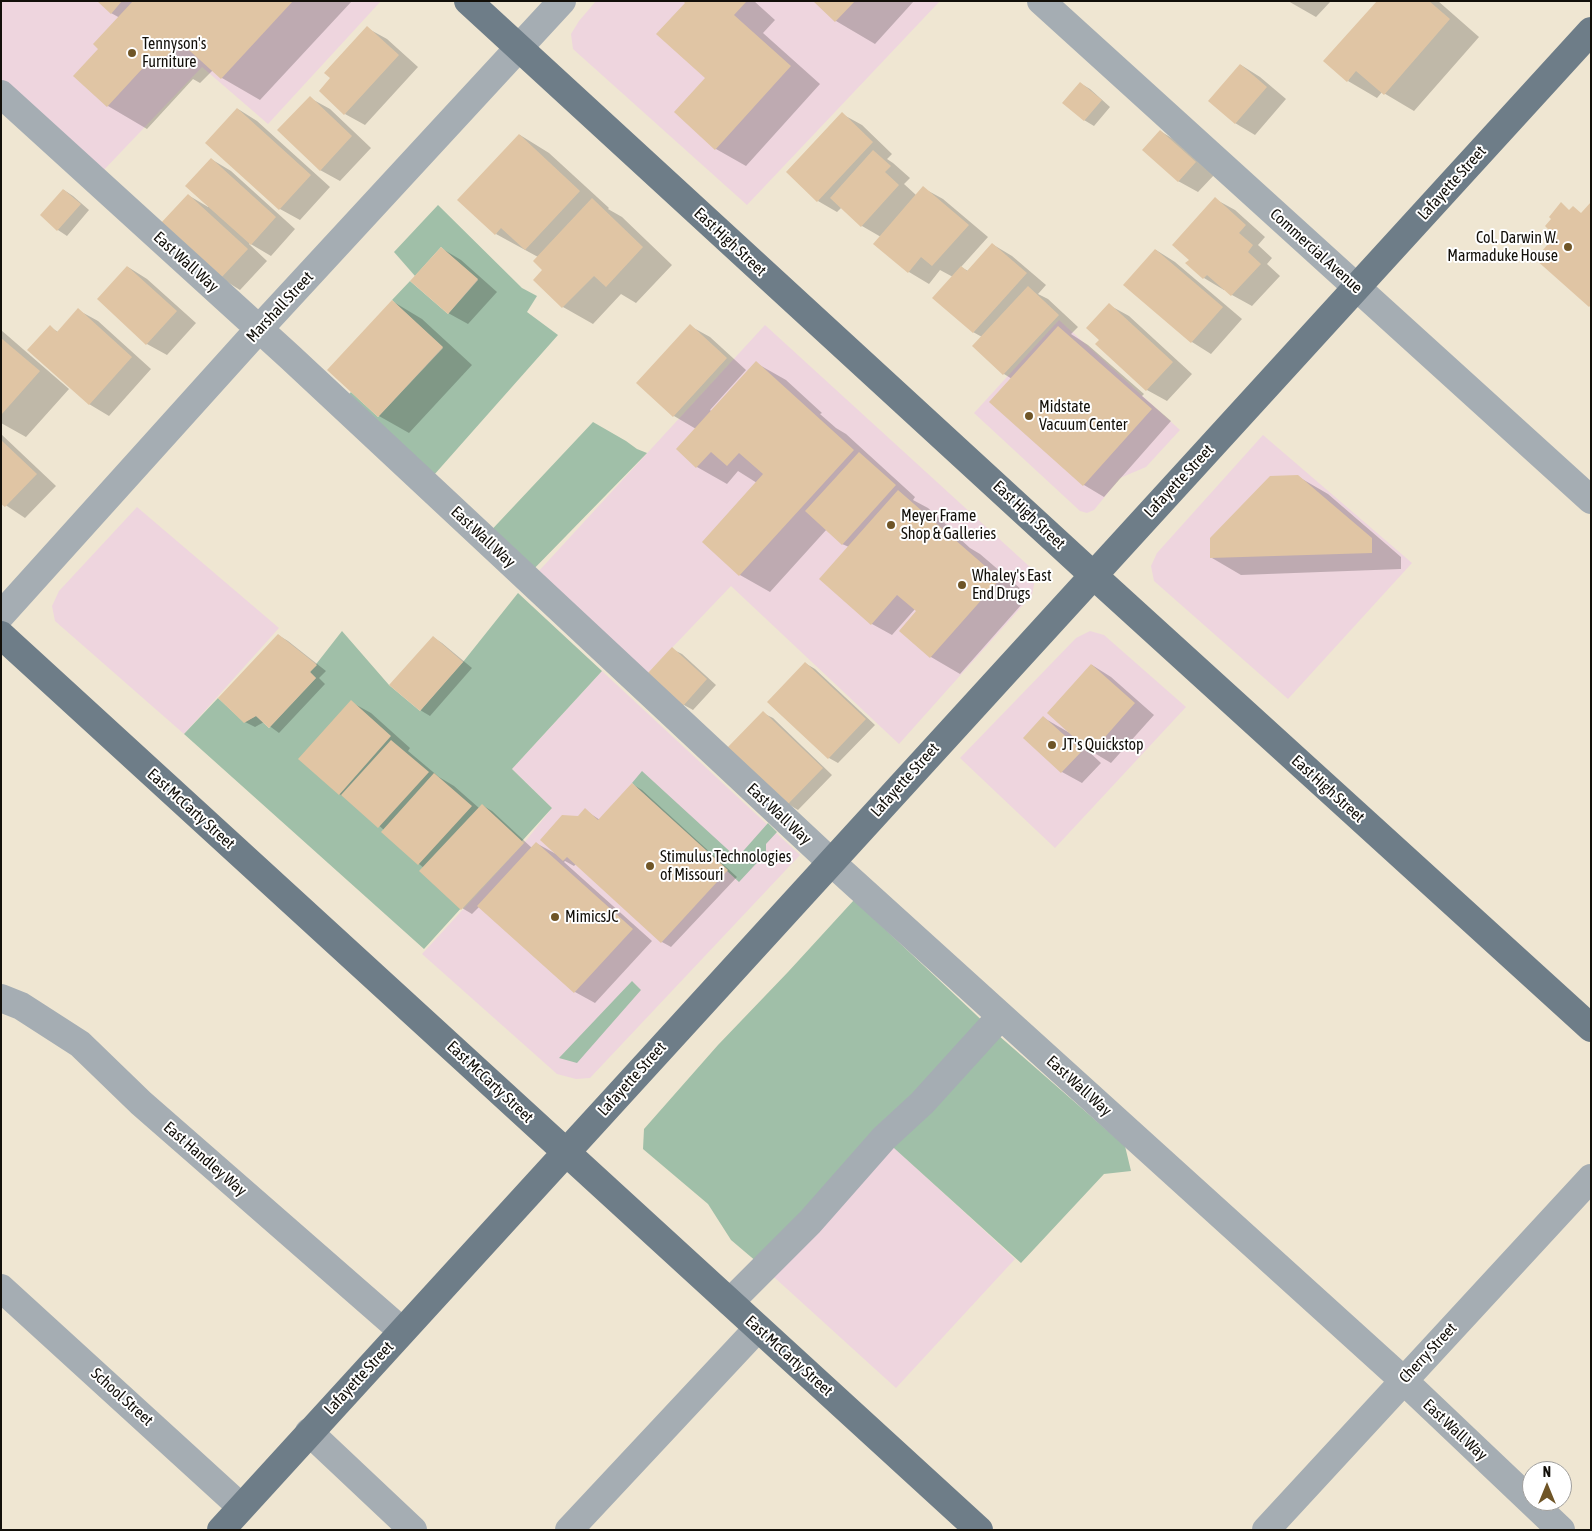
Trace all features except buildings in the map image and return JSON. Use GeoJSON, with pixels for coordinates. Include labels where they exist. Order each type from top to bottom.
{"type":"FeatureCollection","features":[{"type":"Feature","properties":{"kind":"main road","name":"East High Street"},"geometry":{"type":"LineString","coordinates":[[468,1],[1093,575],[1591,1028]]}},
{"type":"Feature","properties":{"kind":"main road","name":"Lafayette Street"},"geometry":{"type":"LineString","coordinates":[[221,1530],[1591,31]]}},
{"type":"Feature","properties":{"kind":"main road","name":"East McCarty Street"},"geometry":{"type":"LineString","coordinates":[[1,635],[979,1530]]}},
{"type":"Feature","properties":{"kind":"street","name":"Marshall Street"},"geometry":{"type":"LineString","coordinates":[[1,615],[259,329],[562,1]]}},
{"type":"Feature","properties":{"kind":"street","name":"Commercial Avenue"},"geometry":{"type":"LineString","coordinates":[[1041,1],[1591,500]]}},
{"type":"Feature","properties":{"kind":"street","name":"East Wall Way"},"geometry":{"type":"LineString","coordinates":[[1,94],[259,329],[831,862],[1403,1380],[1561,1530]]}},
{"type":"Feature","properties":{"kind":"street","name":"East Handley Way"},"geometry":{"type":"LineString","coordinates":[[1,998],[21,1006],[80,1044],[141,1103],[402,1331]]}},
{"type":"Feature","properties":{"kind":"street"},"geometry":{"type":"LineString","coordinates":[[730,1302],[810,1222],[884,1138],[922,1103],[1001,1016]]}},
{"type":"Feature","properties":{"kind":"street","name":"Cherry Street"},"geometry":{"type":"LineString","coordinates":[[1266,1530],[1591,1178]]}},
{"type":"Feature","properties":{"kind":"street","name":"School Street"},"geometry":{"type":"LineString","coordinates":[[1,1288],[241,1507]]}},
{"type":"Feature","properties":{"kind":"street"},"geometry":{"type":"LineString","coordinates":[[570,1530],[758,1328]]}},
{"type":"Feature","properties":{"kind":"street"},"geometry":{"type":"LineString","coordinates":[[309,1432],[413,1530]]}},
{"type":"Feature","properties":{"kind":"shaded area"},"geometry":{"type":"Polygon","coordinates":[[[1,1],[381,1],[268,124],[202,67],[101,173],[1,80],[1,1]]]}},
{"type":"Feature","properties":{"kind":"shaded area"},"geometry":{"type":"Polygon","coordinates":[[[596,1],[940,1],[747,205],[573,49],[571,34],[596,1]]]}},
{"type":"Feature","properties":{"kind":"shaded area"},"geometry":{"type":"Polygon","coordinates":[[[1059,320],[1180,430],[1146,467],[1120,478],[1094,510],[1087,513],[1080,511],[974,413],[1059,320]]]}},
{"type":"Feature","properties":{"kind":"shaded area"},"geometry":{"type":"Polygon","coordinates":[[[765,325],[1030,567],[1035,579],[1032,595],[899,744],[731,586],[647,674],[537,573],[765,325]]]}},
{"type":"Feature","properties":{"kind":"shaded area"},"geometry":{"type":"Polygon","coordinates":[[[1263,435],[1412,563],[1288,699],[1154,581],[1151,566],[1157,553],[1263,435]]]}},
{"type":"Feature","properties":{"kind":"shaded area"},"geometry":{"type":"Polygon","coordinates":[[[137,507],[279,628],[184,734],[55,621],[52,606],[59,591],[137,507]]]}},
{"type":"Feature","properties":{"kind":"shaded area"},"geometry":{"type":"Polygon","coordinates":[[[1090,631],[1104,635],[1186,707],[1055,848],[960,758],[1076,638],[1090,631]]]}},
{"type":"Feature","properties":{"kind":"shaded area"},"geometry":{"type":"Polygon","coordinates":[[[602,671],[800,855],[590,1078],[576,1079],[557,1074],[422,954],[524,843],[552,808],[512,769],[602,671]]]}},
{"type":"Feature","properties":{"kind":"shaded area"},"geometry":{"type":"Polygon","coordinates":[[[884,1138],[1015,1259],[896,1388],[764,1268],[884,1138]]]}},
{"type":"Feature","properties":{"kind":"green space"},"geometry":{"type":"Polygon","coordinates":[[[438,205],[522,288],[537,296],[527,312],[558,335],[426,484],[340,404],[351,392],[378,417],[443,348],[392,300],[410,281],[448,314],[478,280],[441,247],[415,276],[394,252],[438,205]]]}},
{"type":"Feature","properties":{"kind":"green space"},"geometry":{"type":"Polygon","coordinates":[[[593,422],[637,449],[647,453],[526,577],[484,538],[593,422]]]}},
{"type":"Feature","properties":{"kind":"green space"},"geometry":{"type":"Polygon","coordinates":[[[518,593],[602,671],[512,769],[552,808],[424,949],[184,734],[218,698],[244,722],[256,716],[269,728],[316,678],[310,672],[342,631],[389,685],[420,711],[463,662],[518,593]]]}},
{"type":"Feature","properties":{"kind":"green space"},"geometry":{"type":"Polygon","coordinates":[[[642,771],[737,858],[768,823],[777,832],[766,844],[766,853],[739,882],[632,783],[642,771]]]}},
{"type":"Feature","properties":{"kind":"green space"},"geometry":{"type":"Polygon","coordinates":[[[854,900],[990,1028],[1125,1146],[1131,1171],[1104,1174],[1021,1263],[884,1139],[764,1268],[731,1240],[708,1204],[643,1149],[644,1129],[718,1045],[854,900]]]}},
{"type":"Feature","properties":{"kind":"green space"},"geometry":{"type":"Polygon","coordinates":[[[632,981],[641,990],[577,1063],[559,1058],[632,981]]]}},
{"type":"Feature","properties":{"kind":"place","name":"Tennyson's Furniture"},"geometry":{"type":"Point","coordinates":[132,53]}},
{"type":"Feature","properties":{"kind":"place","name":"Col. Darwin W. Marmaduke House"},"geometry":{"type":"Point","coordinates":[1568,247]}},
{"type":"Feature","properties":{"kind":"place","name":"Midstate Vacuum Center"},"geometry":{"type":"Point","coordinates":[1029,416]}},
{"type":"Feature","properties":{"kind":"place","name":"Meyer Frame Shop & Galleries"},"geometry":{"type":"Point","coordinates":[891,525]}},
{"type":"Feature","properties":{"kind":"place","name":"Whaley's East End Drugs"},"geometry":{"type":"Point","coordinates":[962,585]}},
{"type":"Feature","properties":{"kind":"place","name":"JT's Quickstop"},"geometry":{"type":"Point","coordinates":[1052,745]}},
{"type":"Feature","properties":{"kind":"place","name":"Stimulus Technologies of Missouri"},"geometry":{"type":"Point","coordinates":[650,866]}},
{"type":"Feature","properties":{"kind":"place","name":"MimicsJC"},"geometry":{"type":"Point","coordinates":[555,917]}}]}
